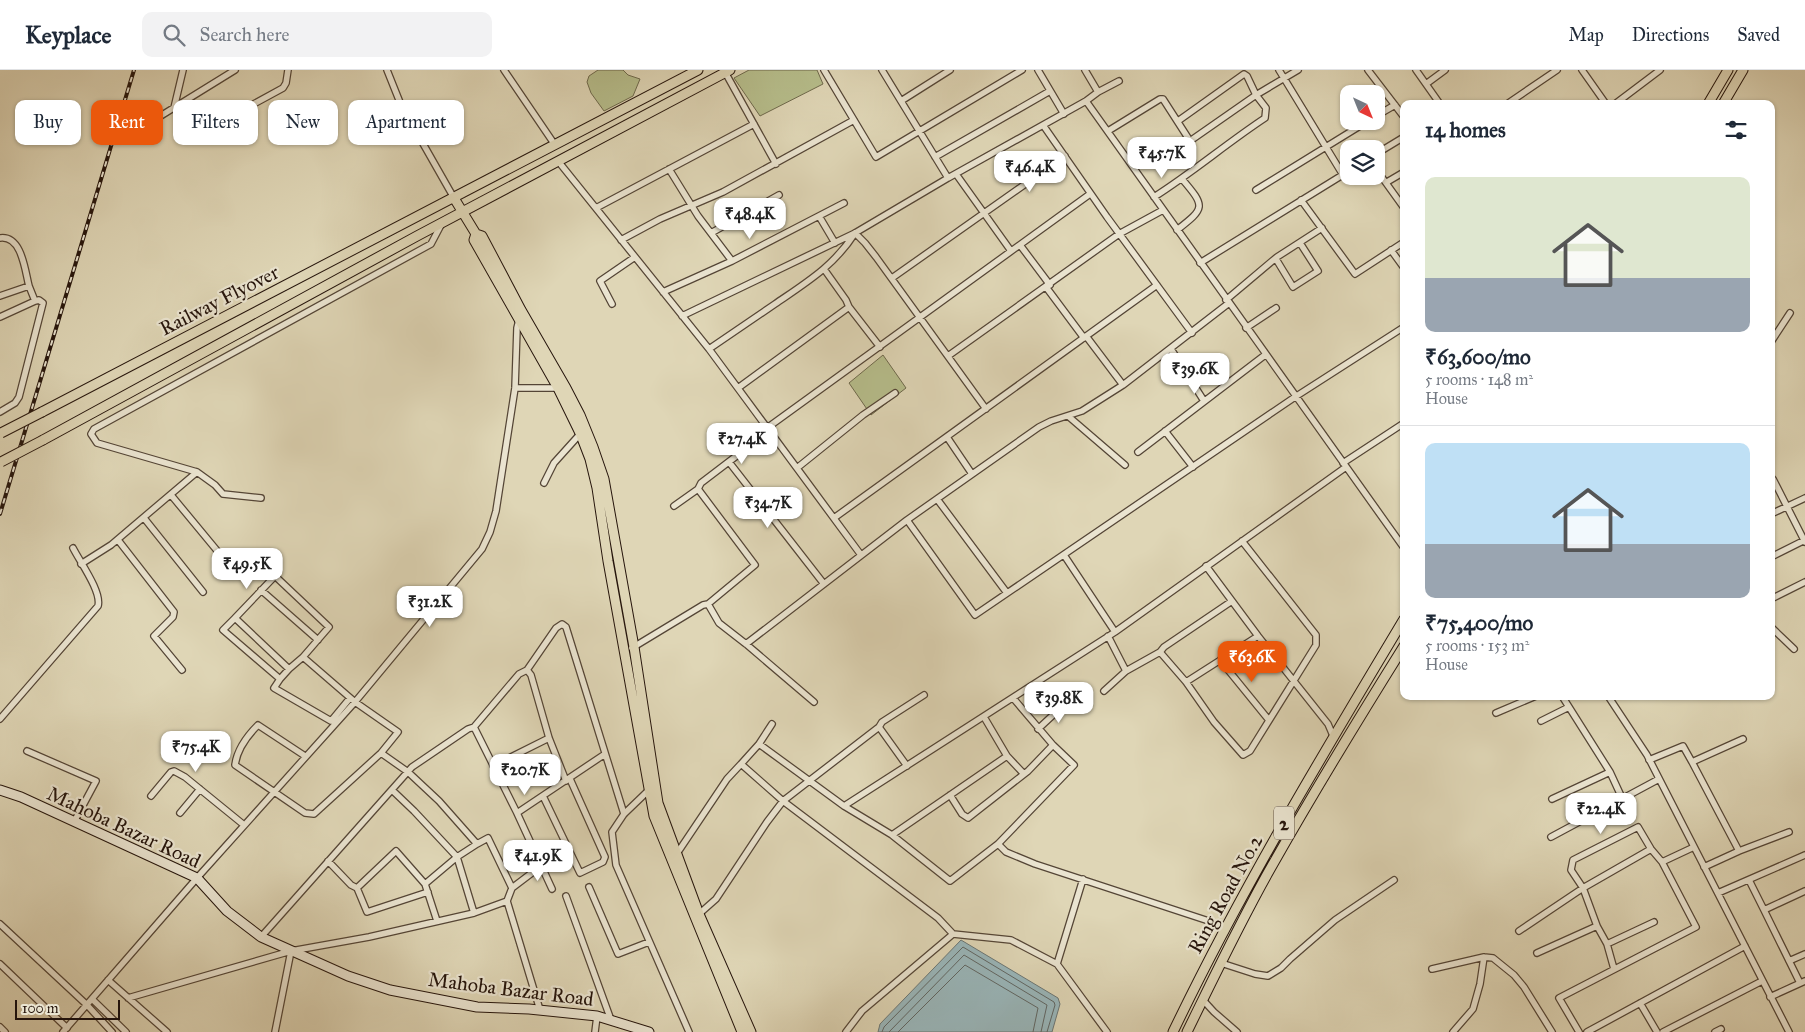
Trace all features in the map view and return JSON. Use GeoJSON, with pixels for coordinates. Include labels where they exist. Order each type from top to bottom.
{"type":"FeatureCollection","features":[{"type":"Feature","properties":{"kind":"main road","name":"Railway Flyover"},"geometry":{"type":"LineString","coordinates":[[0,434],[698,70]]}},
{"type":"Feature","properties":{"kind":"main road"},"geometry":{"type":"LineString","coordinates":[[1710,100],[1728,70]]}},
{"type":"Feature","properties":{"kind":"main road"},"geometry":{"type":"LineString","coordinates":[[1725,100],[1744,70]]}},
{"type":"Feature","properties":{"kind":"main road","name":"Railway Flyover"},"geometry":{"type":"LineString","coordinates":[[0,462],[726,71]]}},
{"type":"Feature","properties":{"kind":"main road"},"geometry":{"type":"LineString","coordinates":[[454,198],[476,234],[482,236],[520,315],[583,431],[597,488],[624,653],[652,788],[673,856],[742,1032]]}},
{"type":"Feature","properties":{"kind":"main road"},"geometry":{"type":"LineString","coordinates":[[520,315],[566,388],[604,479],[634,647],[652,788]]}},
{"type":"Feature","properties":{"kind":"main road","name":"Ring Road No.2"},"geometry":{"type":"LineString","coordinates":[[1173,1032],[1260,864],[1400,626]]}},
{"type":"Feature","properties":{"kind":"main road","name":"Ring Road No.2"},"geometry":{"type":"LineString","coordinates":[[1187,1032],[1278,856],[1347,737],[1400,652]]}},
{"type":"Feature","properties":{"kind":"main road"},"geometry":{"type":"LineString","coordinates":[[673,856],[751,1032]]}},
{"type":"Feature","properties":{"kind":"street"},"geometry":{"type":"LineString","coordinates":[[176,100],[183,70]]}},
{"type":"Feature","properties":{"kind":"street"},"geometry":{"type":"LineString","coordinates":[[187,100],[235,70]]}},
{"type":"Feature","properties":{"kind":"street"},"geometry":{"type":"LineString","coordinates":[[258,102],[283,88],[286,83],[288,70]]}},
{"type":"Feature","properties":{"kind":"street"},"geometry":{"type":"LineString","coordinates":[[387,70],[401,105],[454,198]]}},
{"type":"Feature","properties":{"kind":"street"},"geometry":{"type":"LineString","coordinates":[[504,70],[555,145]]}},
{"type":"Feature","properties":{"kind":"street"},"geometry":{"type":"LineString","coordinates":[[824,70],[876,157],[1022,70]]}},
{"type":"Feature","properties":{"kind":"street"},"geometry":{"type":"LineString","coordinates":[[882,70],[948,178]]}},
{"type":"Feature","properties":{"kind":"street"},"geometry":{"type":"LineString","coordinates":[[901,101],[950,70]]}},
{"type":"Feature","properties":{"kind":"street"},"geometry":{"type":"LineString","coordinates":[[1038,70],[1064,114]]}},
{"type":"Feature","properties":{"kind":"street"},"geometry":{"type":"LineString","coordinates":[[1085,70],[1098,92]]}},
{"type":"Feature","properties":{"kind":"street"},"geometry":{"type":"LineString","coordinates":[[1279,70],[1326,146],[1340,165]]}},
{"type":"Feature","properties":{"kind":"street"},"geometry":{"type":"LineString","coordinates":[[1108,131],[1160,99],[1163,100],[1178,121],[1190,141],[1256,95],[1298,70]]}},
{"type":"Feature","properties":{"kind":"street"},"geometry":{"type":"LineString","coordinates":[[1368,70],[1400,112]]}},
{"type":"Feature","properties":{"kind":"street"},"geometry":{"type":"LineString","coordinates":[[1416,70],[1437,100]]}},
{"type":"Feature","properties":{"kind":"street"},"geometry":{"type":"LineString","coordinates":[[1426,84],[1444,70]]}},
{"type":"Feature","properties":{"kind":"street"},"geometry":{"type":"LineString","coordinates":[[1512,100],[1548,73],[1557,70]]}},
{"type":"Feature","properties":{"kind":"street"},"geometry":{"type":"LineString","coordinates":[[1582,70],[1603,100]]}},
{"type":"Feature","properties":{"kind":"street"},"geometry":{"type":"LineString","coordinates":[[1620,100],[1660,70]]}},
{"type":"Feature","properties":{"kind":"street"},"geometry":{"type":"LineString","coordinates":[[726,71],[776,164]]}},
{"type":"Feature","properties":{"kind":"street"},"geometry":{"type":"LineString","coordinates":[[1154,197],[1182,179],[1239,135],[1265,118],[1266,108],[1244,74],[1178,121]]}},
{"type":"Feature","properties":{"kind":"street"},"geometry":{"type":"LineString","coordinates":[[682,316],[855,233],[1119,81]]}},
{"type":"Feature","properties":{"kind":"street"},"geometry":{"type":"LineString","coordinates":[[935,157],[1050,91]]}},
{"type":"Feature","properties":{"kind":"street"},"geometry":{"type":"LineString","coordinates":[[1086,101],[1227,302],[1400,542]]}},
{"type":"Feature","properties":{"kind":"street"},"geometry":{"type":"LineString","coordinates":[[1385,111],[1395,105]]}},
{"type":"Feature","properties":{"kind":"street"},"geometry":{"type":"LineString","coordinates":[[621,240],[660,219],[723,192],[854,120]]}},
{"type":"Feature","properties":{"kind":"street"},"geometry":{"type":"LineString","coordinates":[[596,208],[754,124]]}},
{"type":"Feature","properties":{"kind":"street"},"geometry":{"type":"LineString","coordinates":[[1043,125],[1090,194],[1192,333]]}},
{"type":"Feature","properties":{"kind":"street"},"geometry":{"type":"LineString","coordinates":[[1256,190],[1353,130]]}},
{"type":"Feature","properties":{"kind":"street"},"geometry":{"type":"LineString","coordinates":[[1385,149],[1400,139]]}},
{"type":"Feature","properties":{"kind":"street"},"geometry":{"type":"LineString","coordinates":[[892,278],[1065,156]]}},
{"type":"Feature","properties":{"kind":"street"},"geometry":{"type":"LineString","coordinates":[[558,161],[709,349],[861,555]]}},
{"type":"Feature","properties":{"kind":"street"},"geometry":{"type":"LineString","coordinates":[[669,169],[710,233],[732,261]]}},
{"type":"Feature","properties":{"kind":"street"},"geometry":{"type":"LineString","coordinates":[[956,174],[1011,252]]}},
{"type":"Feature","properties":{"kind":"street"},"geometry":{"type":"LineString","coordinates":[[1400,174],[1387,182],[1400,201]]}},
{"type":"Feature","properties":{"kind":"street"},"geometry":{"type":"LineString","coordinates":[[1200,262],[1340,177]]}},
{"type":"Feature","properties":{"kind":"street"},"geometry":{"type":"LineString","coordinates":[[1177,230],[1196,215],[1199,209],[1197,197],[1182,179]]}},
{"type":"Feature","properties":{"kind":"street"},"geometry":{"type":"LineString","coordinates":[[674,506],[698,490],[701,483],[760,438],[767,428],[1090,194]]}},
{"type":"Feature","properties":{"kind":"street"},"geometry":{"type":"LineString","coordinates":[[710,233],[780,195]]}},
{"type":"Feature","properties":{"kind":"street"},"geometry":{"type":"LineString","coordinates":[[1301,200],[1355,274],[1400,244]]}},
{"type":"Feature","properties":{"kind":"street"},"geometry":{"type":"LineString","coordinates":[[663,292],[732,261],[844,203]]}},
{"type":"Feature","properties":{"kind":"street"},"geometry":{"type":"LineString","coordinates":[[948,356],[1119,234],[1163,210]]}},
{"type":"Feature","properties":{"kind":"street"},"geometry":{"type":"LineString","coordinates":[[819,216],[835,243]]}},
{"type":"Feature","properties":{"kind":"street"},"geometry":{"type":"LineString","coordinates":[[261,498],[223,494],[215,485],[197,472],[97,443],[91,434],[94,429],[431,244],[442,223]]}},
{"type":"Feature","properties":{"kind":"street"},"geometry":{"type":"LineString","coordinates":[[746,644],[907,520],[1039,427],[1082,411],[1122,385],[1192,333],[1276,259],[1322,228]]}},
{"type":"Feature","properties":{"kind":"street"},"geometry":{"type":"LineString","coordinates":[[709,349],[824,269],[844,251],[855,233]]}},
{"type":"Feature","properties":{"kind":"street"},"geometry":{"type":"LineString","coordinates":[[855,233],[866,243],[986,409]]}},
{"type":"Feature","properties":{"kind":"street"},"geometry":{"type":"LineString","coordinates":[[0,238],[12,240],[17,246],[21,254],[29,286],[36,301]]}},
{"type":"Feature","properties":{"kind":"street"},"geometry":{"type":"LineString","coordinates":[[1276,259],[1293,287],[1318,271],[1300,243]]}},
{"type":"Feature","properties":{"kind":"street"},"geometry":{"type":"LineString","coordinates":[[1020,245],[1085,337],[1122,385]]}},
{"type":"Feature","properties":{"kind":"street"},"geometry":{"type":"LineString","coordinates":[[1391,250],[1400,262]]}},
{"type":"Feature","properties":{"kind":"street"},"geometry":{"type":"LineString","coordinates":[[612,304],[600,281],[635,257]]}},
{"type":"Feature","properties":{"kind":"street"},"geometry":{"type":"LineString","coordinates":[[824,269],[849,307],[880,347]]}},
{"type":"Feature","properties":{"kind":"street"},"geometry":{"type":"LineString","coordinates":[[834,518],[1157,285]]}},
{"type":"Feature","properties":{"kind":"street"},"geometry":{"type":"LineString","coordinates":[[0,296],[29,286]]}},
{"type":"Feature","properties":{"kind":"street"},"geometry":{"type":"LineString","coordinates":[[0,317],[39,300],[43,303],[19,397],[15,403],[0,412]]}},
{"type":"Feature","properties":{"kind":"street"},"geometry":{"type":"LineString","coordinates":[[738,388],[849,307]]}},
{"type":"Feature","properties":{"kind":"street"},"geometry":{"type":"LineString","coordinates":[[1246,328],[1276,308]]}},
{"type":"Feature","properties":{"kind":"street"},"geometry":{"type":"LineString","coordinates":[[1775,336],[1790,313]]}},
{"type":"Feature","properties":{"kind":"street"},"geometry":{"type":"LineString","coordinates":[[0,964],[65,1030],[274,792],[482,549],[490,532],[496,511],[515,388],[517,328],[520,315]]}},
{"type":"Feature","properties":{"kind":"street"},"geometry":{"type":"LineString","coordinates":[[907,520],[975,615],[1295,397],[1400,330]]}},
{"type":"Feature","properties":{"kind":"street"},"geometry":{"type":"LineString","coordinates":[[1170,349],[1204,401]]}},
{"type":"Feature","properties":{"kind":"street"},"geometry":{"type":"LineString","coordinates":[[1138,452],[1265,355]]}},
{"type":"Feature","properties":{"kind":"street"},"geometry":{"type":"LineString","coordinates":[[515,388],[558,388]]}},
{"type":"Feature","properties":{"kind":"street"},"geometry":{"type":"LineString","coordinates":[[797,468],[863,415],[895,393]]}},
{"type":"Feature","properties":{"kind":"street"},"geometry":{"type":"LineString","coordinates":[[1068,416],[1125,465]]}},
{"type":"Feature","properties":{"kind":"street"},"geometry":{"type":"LineString","coordinates":[[844,806],[1115,632],[1400,426]]}},
{"type":"Feature","properties":{"kind":"street"},"geometry":{"type":"LineString","coordinates":[[544,483],[554,463],[583,431]]}},
{"type":"Feature","properties":{"kind":"street"},"geometry":{"type":"LineString","coordinates":[[1165,431],[1193,466]]}},
{"type":"Feature","properties":{"kind":"street"},"geometry":{"type":"LineString","coordinates":[[947,437],[972,474]]}},
{"type":"Feature","properties":{"kind":"street"},"geometry":{"type":"LineString","coordinates":[[729,462],[824,584]]}},
{"type":"Feature","properties":{"kind":"street"},"geometry":{"type":"LineString","coordinates":[[82,564],[118,540],[197,472]]}},
{"type":"Feature","properties":{"kind":"street"},"geometry":{"type":"LineString","coordinates":[[1775,483],[1805,541],[1775,555]]}},
{"type":"Feature","properties":{"kind":"street"},"geometry":{"type":"LineString","coordinates":[[624,653],[703,605],[708,604],[755,565],[698,490]]}},
{"type":"Feature","properties":{"kind":"street"},"geometry":{"type":"LineString","coordinates":[[171,495],[219,553]]}},
{"type":"Feature","properties":{"kind":"street"},"geometry":{"type":"LineString","coordinates":[[1775,512],[1805,498]]}},
{"type":"Feature","properties":{"kind":"street"},"geometry":{"type":"LineString","coordinates":[[937,499],[1007,593]]}},
{"type":"Feature","properties":{"kind":"street"},"geometry":{"type":"LineString","coordinates":[[144,518],[203,592]]}},
{"type":"Feature","properties":{"kind":"street"},"geometry":{"type":"LineString","coordinates":[[118,540],[174,612],[173,617],[154,636],[182,670]]}},
{"type":"Feature","properties":{"kind":"street"},"geometry":{"type":"LineString","coordinates":[[1160,652],[1186,682],[1214,722],[1243,755],[1250,751],[1266,726],[1268,719],[1316,645],[1316,636],[1242,541]]}},
{"type":"Feature","properties":{"kind":"street"},"geometry":{"type":"LineString","coordinates":[[0,719],[98,606],[100,600],[97,591],[73,548]]}},
{"type":"Feature","properties":{"kind":"street"},"geometry":{"type":"LineString","coordinates":[[1064,555],[1115,632]]}},
{"type":"Feature","properties":{"kind":"street"},"geometry":{"type":"LineString","coordinates":[[1206,566],[1258,636],[1328,724],[1334,738]]}},
{"type":"Feature","properties":{"kind":"street"},"geometry":{"type":"LineString","coordinates":[[280,679],[223,630],[275,576],[329,627],[303,657],[289,669],[274,688],[331,721],[353,700]]}},
{"type":"Feature","properties":{"kind":"street"},"geometry":{"type":"LineString","coordinates":[[1775,597],[1805,582]]}},
{"type":"Feature","properties":{"kind":"street"},"geometry":{"type":"LineString","coordinates":[[261,590],[318,640]]}},
{"type":"Feature","properties":{"kind":"street"},"geometry":{"type":"LineString","coordinates":[[1104,691],[1126,671],[1160,652],[1164,647],[1232,601]]}},
{"type":"Feature","properties":{"kind":"street"},"geometry":{"type":"LineString","coordinates":[[708,604],[720,623],[814,702]]}},
{"type":"Feature","properties":{"kind":"street"},"geometry":{"type":"LineString","coordinates":[[235,618],[289,669]]}},
{"type":"Feature","properties":{"kind":"street"},"geometry":{"type":"LineString","coordinates":[[261,937],[412,767],[468,729],[474,727],[519,674],[526,670],[556,628],[562,624],[566,627],[624,814]]}},
{"type":"Feature","properties":{"kind":"street"},"geometry":{"type":"LineString","coordinates":[[1775,632],[1794,649]]}},
{"type":"Feature","properties":{"kind":"street"},"geometry":{"type":"LineString","coordinates":[[1108,636],[1126,671]]}},
{"type":"Feature","properties":{"kind":"street"},"geometry":{"type":"LineString","coordinates":[[1186,682],[1258,636]]}},
{"type":"Feature","properties":{"kind":"street"},"geometry":{"type":"LineString","coordinates":[[303,657],[353,700],[398,732],[381,753],[314,814],[305,814],[235,765],[236,755],[258,726],[305,756]]}},
{"type":"Feature","properties":{"kind":"street"},"geometry":{"type":"LineString","coordinates":[[1220,660],[1268,719]]}},
{"type":"Feature","properties":{"kind":"street"},"geometry":{"type":"LineString","coordinates":[[526,670],[530,675],[549,738],[605,857],[603,862],[580,872],[543,796]]}},
{"type":"Feature","properties":{"kind":"street"},"geometry":{"type":"LineString","coordinates":[[699,914],[716,899],[783,801],[879,727],[882,722],[924,695]]}},
{"type":"Feature","properties":{"kind":"street"},"geometry":{"type":"LineString","coordinates":[[759,744],[844,806],[892,835],[950,881],[998,844],[1074,765],[1053,746],[1013,698]]}},
{"type":"Feature","properties":{"kind":"street"},"geometry":{"type":"LineString","coordinates":[[1496,713],[1527,700]]}},
{"type":"Feature","properties":{"kind":"street"},"geometry":{"type":"LineString","coordinates":[[1565,700],[1610,772],[1622,798]]}},
{"type":"Feature","properties":{"kind":"street"},"geometry":{"type":"LineString","coordinates":[[1611,700],[1649,760],[1789,1032]]}},
{"type":"Feature","properties":{"kind":"street"},"geometry":{"type":"LineString","coordinates":[[1038,729],[1066,703]]}},
{"type":"Feature","properties":{"kind":"street"},"geometry":{"type":"LineString","coordinates":[[1541,721],[1569,707]]}},
{"type":"Feature","properties":{"kind":"street"},"geometry":{"type":"LineString","coordinates":[[984,716],[1007,756],[1023,773]]}},
{"type":"Feature","properties":{"kind":"street"},"geometry":{"type":"LineString","coordinates":[[673,856],[727,779],[759,744],[772,724]]}},
{"type":"Feature","properties":{"kind":"street"},"geometry":{"type":"LineString","coordinates":[[474,727],[552,889]]}},
{"type":"Feature","properties":{"kind":"street"},"geometry":{"type":"LineString","coordinates":[[879,727],[908,766]]}},
{"type":"Feature","properties":{"kind":"street"},"geometry":{"type":"LineString","coordinates":[[493,766],[549,738]]}},
{"type":"Feature","properties":{"kind":"street"},"geometry":{"type":"LineString","coordinates":[[1692,762],[1743,739]]}},
{"type":"Feature","properties":{"kind":"street"},"geometry":{"type":"LineString","coordinates":[[950,796],[962,814],[968,818],[1023,773],[1028,771],[1053,746]]}},
{"type":"Feature","properties":{"kind":"street"},"geometry":{"type":"LineString","coordinates":[[1649,760],[1684,746],[1739,851]]}},
{"type":"Feature","properties":{"kind":"street"},"geometry":{"type":"LineString","coordinates":[[27,751],[96,781],[74,822]]}},
{"type":"Feature","properties":{"kind":"street"},"geometry":{"type":"LineString","coordinates":[[381,753],[408,772],[439,801],[478,844]]}},
{"type":"Feature","properties":{"kind":"street"},"geometry":{"type":"LineString","coordinates":[[517,813],[605,754]]}},
{"type":"Feature","properties":{"kind":"street"},"geometry":{"type":"LineString","coordinates":[[892,835],[1007,756]]}},
{"type":"Feature","properties":{"kind":"street"},"geometry":{"type":"LineString","coordinates":[[741,764],[783,801],[938,918],[954,934],[1010,940],[1057,964],[1107,1032]]}},
{"type":"Feature","properties":{"kind":"street"},"geometry":{"type":"LineString","coordinates":[[151,796],[170,772],[174,771],[200,789],[244,825]]}},
{"type":"Feature","properties":{"kind":"street"},"geometry":{"type":"LineString","coordinates":[[1552,799],[1610,772]]}},
{"type":"Feature","properties":{"kind":"street"},"geometry":{"type":"LineString","coordinates":[[1551,836],[1659,779]]}},
{"type":"Feature","properties":{"kind":"street"},"geometry":{"type":"LineString","coordinates":[[652,788],[624,814],[612,832],[616,865],[689,1032]]}},
{"type":"Feature","properties":{"kind":"street"},"geometry":{"type":"LineString","coordinates":[[180,813],[200,789]]}},
{"type":"Feature","properties":{"kind":"street","name":"Mahoba Bazar Road"},"geometry":{"type":"LineString","coordinates":[[0,790],[197,878],[227,911],[261,937],[348,976],[390,990],[477,1007],[540,1010],[597,1016],[649,1032]]}},
{"type":"Feature","properties":{"kind":"street"},"geometry":{"type":"LineString","coordinates":[[392,790],[414,810],[457,857],[474,913]]}},
{"type":"Feature","properties":{"kind":"street"},"geometry":{"type":"LineString","coordinates":[[1579,1032],[1558,998],[1696,927],[1662,862],[1651,849],[1638,827],[1573,860],[1571,870],[1583,888],[1597,926],[1607,944],[1614,969]]}},
{"type":"Feature","properties":{"kind":"street"},"geometry":{"type":"LineString","coordinates":[[1704,867],[1789,832]]}},
{"type":"Feature","properties":{"kind":"street"},"geometry":{"type":"LineString","coordinates":[[425,884],[457,857],[488,838],[512,888]]}},
{"type":"Feature","properties":{"kind":"street"},"geometry":{"type":"LineString","coordinates":[[998,844],[1006,852],[1035,864],[1227,927]]}},
{"type":"Feature","properties":{"kind":"street"},"geometry":{"type":"LineString","coordinates":[[1662,862],[1694,847]]}},
{"type":"Feature","properties":{"kind":"street"},"geometry":{"type":"LineString","coordinates":[[1519,931],[1583,888],[1651,849]]}},
{"type":"Feature","properties":{"kind":"street"},"geometry":{"type":"LineString","coordinates":[[357,888],[396,851],[425,884],[437,921]]}},
{"type":"Feature","properties":{"kind":"street"},"geometry":{"type":"LineString","coordinates":[[1718,893],[1805,855]]}},
{"type":"Feature","properties":{"kind":"street"},"geometry":{"type":"LineString","coordinates":[[328,862],[357,888],[367,912],[428,892]]}},
{"type":"Feature","properties":{"kind":"street"},"geometry":{"type":"LineString","coordinates":[[540,1010],[507,901],[512,888],[541,866]]}},
{"type":"Feature","properties":{"kind":"street"},"geometry":{"type":"LineString","coordinates":[[1057,964],[1083,879]]}},
{"type":"Feature","properties":{"kind":"street"},"geometry":{"type":"LineString","coordinates":[[1221,963],[1255,974],[1268,976],[1282,968],[1335,920],[1394,880]]}},
{"type":"Feature","properties":{"kind":"street"},"geometry":{"type":"LineString","coordinates":[[1749,880],[1789,960],[1803,982],[1770,997]]}},
{"type":"Feature","properties":{"kind":"street"},"geometry":{"type":"LineString","coordinates":[[588,887],[618,954],[649,942]]}},
{"type":"Feature","properties":{"kind":"street"},"geometry":{"type":"LineString","coordinates":[[1764,910],[1805,890]]}},
{"type":"Feature","properties":{"kind":"street"},"geometry":{"type":"LineString","coordinates":[[566,896],[611,1020]]}},
{"type":"Feature","properties":{"kind":"street"},"geometry":{"type":"LineString","coordinates":[[128,998],[291,951],[369,938],[474,913],[507,901]]}},
{"type":"Feature","properties":{"kind":"street"},"geometry":{"type":"LineString","coordinates":[[1607,944],[1654,922]]}},
{"type":"Feature","properties":{"kind":"street"},"geometry":{"type":"LineString","coordinates":[[0,924],[87,1005],[112,1032]]}},
{"type":"Feature","properties":{"kind":"street"},"geometry":{"type":"LineString","coordinates":[[1537,953],[1597,926]]}},
{"type":"Feature","properties":{"kind":"street"},"geometry":{"type":"LineString","coordinates":[[846,1032],[862,1011],[954,934]]}},
{"type":"Feature","properties":{"kind":"street"},"geometry":{"type":"LineString","coordinates":[[1587,1032],[1745,946]]}},
{"type":"Feature","properties":{"kind":"street"},"geometry":{"type":"LineString","coordinates":[[275,1032],[291,951]]}},
{"type":"Feature","properties":{"kind":"street"},"geometry":{"type":"LineString","coordinates":[[1789,960],[1805,954]]}},
{"type":"Feature","properties":{"kind":"street"},"geometry":{"type":"LineString","coordinates":[[1453,1032],[1473,1009],[1480,984],[1484,958]]}},
{"type":"Feature","properties":{"kind":"street"},"geometry":{"type":"LineString","coordinates":[[1432,969],[1484,958],[1493,958],[1514,975],[1524,987],[1552,1032]]}},
{"type":"Feature","properties":{"kind":"street"},"geometry":{"type":"LineString","coordinates":[[108,980],[167,1032]]}},
{"type":"Feature","properties":{"kind":"street"},"geometry":{"type":"LineString","coordinates":[[1663,1032],[1762,981]]}},
{"type":"Feature","properties":{"kind":"street"},"geometry":{"type":"LineString","coordinates":[[92,999],[126,1032]]}},
{"type":"Feature","properties":{"kind":"street"},"geometry":{"type":"LineString","coordinates":[[1203,1000],[1237,1032]]}},
{"type":"Feature","properties":{"kind":"street"},"geometry":{"type":"LineString","coordinates":[[1640,1003],[1657,1032]]}},
{"type":"Feature","properties":{"kind":"street"},"geometry":{"type":"LineString","coordinates":[[595,1032],[597,1016]]}},
{"type":"Feature","properties":{"kind":"street"},"geometry":{"type":"LineString","coordinates":[[0,1027],[6,1032]]}},
{"type":"Feature","properties":{"kind":"green space"},"geometry":{"type":"Polygon","coordinates":[[[598,70],[623,70],[628,75],[640,79],[633,96],[604,111],[591,93],[587,82],[589,76],[598,70]]]}},
{"type":"Feature","properties":{"kind":"green space"},"geometry":{"type":"Polygon","coordinates":[[[749,70],[817,70],[823,84],[760,116],[734,78],[749,70]]]}},
{"type":"Feature","properties":{"kind":"green space"},"geometry":{"type":"Polygon","coordinates":[[[883,355],[906,388],[871,415],[849,383],[883,355]]]}},
{"type":"Feature","properties":{"kind":"water"},"geometry":{"type":"Polygon","coordinates":[[[961,940],[1058,998],[1060,1004],[1052,1032],[878,1032],[880,1024],[961,940]]]}},
{"type":"Feature","properties":{"kind":"railway"},"geometry":{"type":"LineString","coordinates":[[0,514],[134,70]]}}]}
